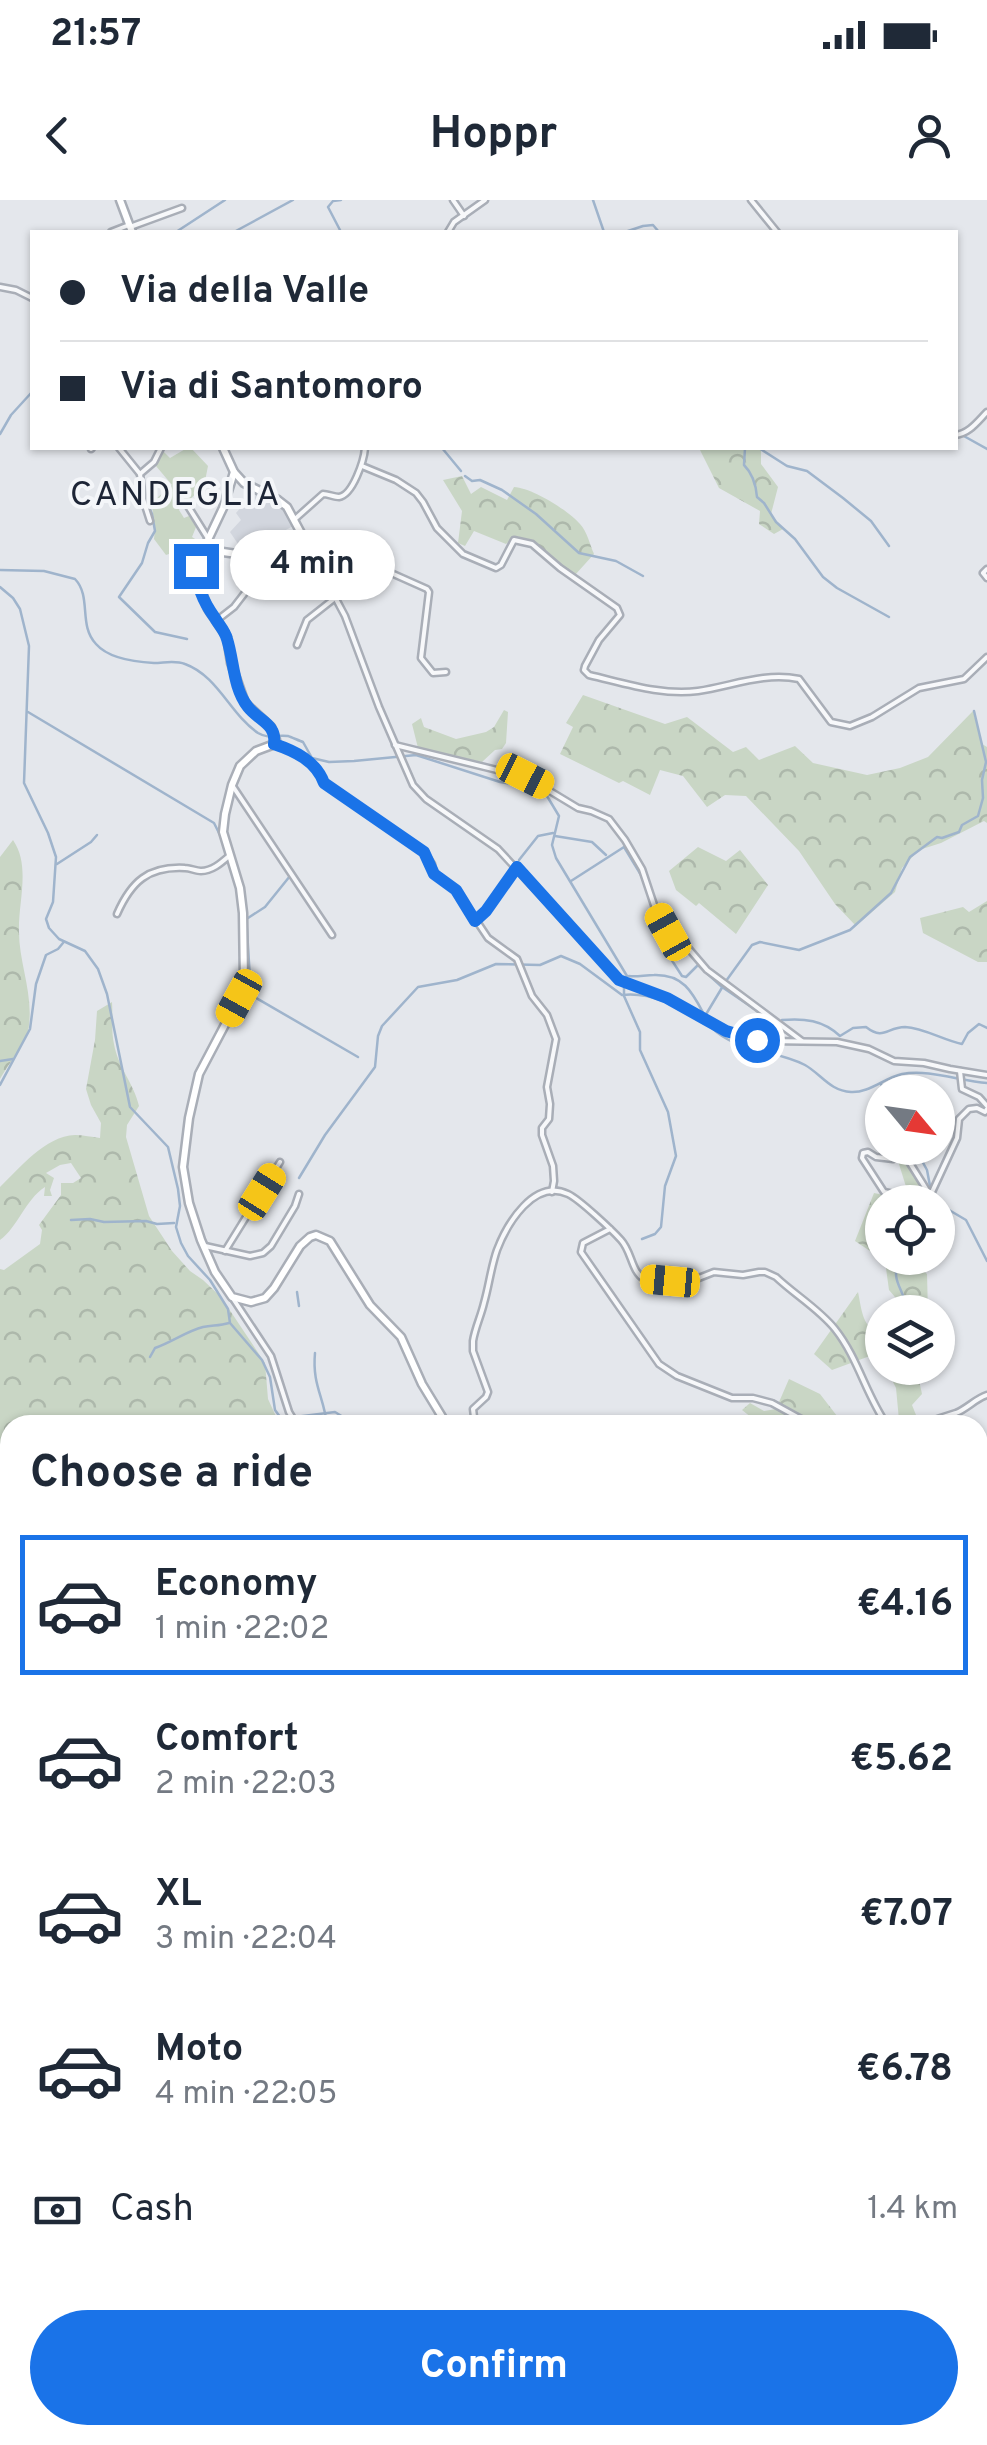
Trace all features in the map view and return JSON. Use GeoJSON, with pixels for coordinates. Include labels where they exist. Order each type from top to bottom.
{"type":"FeatureCollection","features":[{"type":"Feature","properties":{"kind":"main road"},"geometry":{"type":"LineString","coordinates":[[120,200],[131,228]]}},
{"type":"Feature","properties":{"kind":"main road"},"geometry":{"type":"LineString","coordinates":[[207,546],[288,560],[310,550],[284,503],[250,488],[234,472],[224,450]]}},
{"type":"Feature","properties":{"kind":"main road"},"geometry":{"type":"LineString","coordinates":[[234,472],[229,494],[196,564],[196,576],[226,638],[245,703],[270,725],[275,738],[236,772],[223,824],[240,888],[244,981],[199,1074],[194,1093],[183,1156],[189,1203],[215,1272],[232,1297],[251,1302],[262,1300],[274,1288],[305,1240],[316,1235],[326,1238],[370,1305],[405,1342],[422,1384],[441,1415]]}},
{"type":"Feature","properties":{"kind":"street"},"geometry":{"type":"LineString","coordinates":[[452,200],[464,216]]}},
{"type":"Feature","properties":{"kind":"street"},"geometry":{"type":"LineString","coordinates":[[449,230],[484,200]]}},
{"type":"Feature","properties":{"kind":"street"},"geometry":{"type":"LineString","coordinates":[[751,200],[775,230]]}},
{"type":"Feature","properties":{"kind":"street"},"geometry":{"type":"LineString","coordinates":[[131,228],[182,208]]}},
{"type":"Feature","properties":{"kind":"street"},"geometry":{"type":"LineString","coordinates":[[0,287],[30,297]]}},
{"type":"Feature","properties":{"kind":"street"},"geometry":{"type":"LineString","coordinates":[[958,436],[987,412]]}},
{"type":"Feature","properties":{"kind":"street"},"geometry":{"type":"LineString","coordinates":[[121,450],[140,474],[142,499],[150,521]]}},
{"type":"Feature","properties":{"kind":"street"},"geometry":{"type":"LineString","coordinates":[[153,450],[158,454]]}},
{"type":"Feature","properties":{"kind":"street"},"geometry":{"type":"LineString","coordinates":[[140,474],[154,462],[160,450]]}},
{"type":"Feature","properties":{"kind":"street"},"geometry":{"type":"LineString","coordinates":[[295,519],[323,494],[343,496],[362,466],[365,450]]}},
{"type":"Feature","properties":{"kind":"street"},"geometry":{"type":"LineString","coordinates":[[362,466],[396,480],[420,496],[436,528],[467,556],[499,568],[514,540],[532,544],[617,608],[620,616],[599,640],[585,666],[584,672],[590,675],[667,692],[697,691],[782,675],[799,679],[831,722],[850,726],[919,688],[964,679],[987,658]]}},
{"type":"Feature","properties":{"kind":"street"},"geometry":{"type":"LineString","coordinates":[[186,503],[207,546]]}},
{"type":"Feature","properties":{"kind":"street"},"geometry":{"type":"LineString","coordinates":[[310,550],[346,616],[412,785],[517,867],[612,975],[667,998],[739,1036],[767,1041],[837,1042],[869,1049],[894,1061],[987,1075]]}},
{"type":"Feature","properties":{"kind":"street"},"geometry":{"type":"LineString","coordinates":[[296,645],[307,620],[335,598],[338,580],[353,556],[427,589],[421,658],[433,673],[446,672]]}},
{"type":"Feature","properties":{"kind":"street"},"geometry":{"type":"LineString","coordinates":[[987,569],[983,572],[987,578]]}},
{"type":"Feature","properties":{"kind":"street"},"geometry":{"type":"LineString","coordinates":[[216,621],[244,594]]}},
{"type":"Feature","properties":{"kind":"street"},"geometry":{"type":"LineString","coordinates":[[275,738],[299,754],[324,783],[424,852],[434,874],[456,890],[488,938],[516,960],[556,1038],[547,1086],[549,1118],[542,1128],[553,1166],[552,1192]]}},
{"type":"Feature","properties":{"kind":"street"},"geometry":{"type":"LineString","coordinates":[[395,745],[516,772],[578,808],[608,819],[642,869],[657,914],[668,932],[707,970],[802,1041]]}},
{"type":"Feature","properties":{"kind":"street"},"geometry":{"type":"LineString","coordinates":[[232,785],[332,936]]}},
{"type":"Feature","properties":{"kind":"street"},"geometry":{"type":"LineString","coordinates":[[117,914],[126,893],[139,879],[161,869],[202,871],[216,867],[230,856]]}},
{"type":"Feature","properties":{"kind":"street"},"geometry":{"type":"LineString","coordinates":[[475,921],[517,867]]}},
{"type":"Feature","properties":{"kind":"street"},"geometry":{"type":"LineString","coordinates":[[935,1185],[957,1138],[960,1120],[969,1109],[985,1112],[987,1108],[979,1097],[964,1090],[960,1073]]}},
{"type":"Feature","properties":{"kind":"street"},"geometry":{"type":"LineString","coordinates":[[879,1185],[862,1158],[863,1153],[890,1159],[902,1152],[923,1185]]}},
{"type":"Feature","properties":{"kind":"street"},"geometry":{"type":"LineString","coordinates":[[225,1251],[280,1162]]}},
{"type":"Feature","properties":{"kind":"street"},"geometry":{"type":"LineString","coordinates":[[474,1415],[473,1408],[488,1392],[474,1351],[474,1336],[496,1253],[516,1216],[542,1192],[568,1194],[622,1240],[637,1275],[644,1279],[692,1281],[714,1272],[771,1274],[836,1330],[858,1366],[880,1415]]}},
{"type":"Feature","properties":{"kind":"street"},"geometry":{"type":"LineString","coordinates":[[203,1246],[250,1256],[267,1250],[299,1194]]}},
{"type":"Feature","properties":{"kind":"street"},"geometry":{"type":"LineString","coordinates":[[610,1230],[583,1242],[581,1252],[659,1364],[677,1376],[732,1398],[772,1403],[794,1415]]}},
{"type":"Feature","properties":{"kind":"street"},"geometry":{"type":"LineString","coordinates":[[232,1297],[270,1356],[291,1415]]}},
{"type":"Feature","properties":{"kind":"street"},"geometry":{"type":"LineString","coordinates":[[946,1415],[987,1396]]}},
{"type":"Feature","properties":{"kind":"shaded area"},"geometry":{"type":"Polygon","coordinates":[[[254,492],[275,501],[295,525],[251,549],[240,547],[230,532],[241,520],[236,513],[254,492]]]}},
{"type":"Feature","properties":{"kind":"green space"},"geometry":{"type":"Polygon","coordinates":[[[161,450],[170,458],[184,450],[193,450],[208,466],[204,486],[179,510],[196,527],[192,537],[203,544],[197,554],[189,547],[166,555],[154,539],[152,506],[172,485],[156,466],[161,450]]]}},
{"type":"Feature","properties":{"kind":"green space"},"geometry":{"type":"Polygon","coordinates":[[[700,450],[761,450],[761,464],[778,487],[771,514],[783,529],[774,534],[759,524],[760,511],[719,488],[700,450]]]}},
{"type":"Feature","properties":{"kind":"green space"},"geometry":{"type":"Polygon","coordinates":[[[462,476],[471,494],[481,487],[507,500],[514,487],[549,501],[580,524],[594,554],[575,575],[540,547],[515,536],[506,544],[474,531],[465,546],[458,543],[462,511],[443,480],[462,476]]]}},
{"type":"Feature","properties":{"kind":"green space"},"geometry":{"type":"Polygon","coordinates":[[[583,695],[665,724],[687,717],[733,752],[746,747],[759,760],[795,746],[813,763],[867,775],[928,757],[973,711],[982,744],[987,747],[987,823],[919,850],[902,868],[895,892],[856,926],[835,904],[799,851],[746,796],[725,795],[707,807],[683,776],[660,770],[650,795],[560,754],[573,727],[566,723],[583,695]]]}},
{"type":"Feature","properties":{"kind":"green space"},"geometry":{"type":"Polygon","coordinates":[[[504,710],[508,712],[506,743],[482,762],[418,748],[412,724],[421,718],[424,727],[456,739],[486,732],[494,727],[504,710]]]}},
{"type":"Feature","properties":{"kind":"green space"},"geometry":{"type":"Polygon","coordinates":[[[13,840],[23,873],[19,932],[30,1013],[25,1038],[0,1079],[0,857],[13,840]]]}},
{"type":"Feature","properties":{"kind":"green space"},"geometry":{"type":"Polygon","coordinates":[[[698,847],[726,861],[740,850],[768,885],[736,934],[699,903],[696,906],[676,890],[669,871],[698,847]]]}},
{"type":"Feature","properties":{"kind":"green space"},"geometry":{"type":"Polygon","coordinates":[[[987,901],[987,962],[978,962],[923,933],[920,918],[963,907],[969,912],[987,901]]]}},
{"type":"Feature","properties":{"kind":"green space"},"geometry":{"type":"Polygon","coordinates":[[[112,1002],[116,1052],[139,1106],[127,1125],[126,1137],[149,1216],[172,1251],[221,1297],[265,1363],[268,1399],[275,1415],[0,1415],[0,1269],[40,1244],[39,1225],[61,1195],[61,1183],[81,1178],[71,1163],[46,1173],[54,1178],[52,1196],[44,1196],[45,1187],[38,1192],[0,1240],[0,1187],[53,1141],[75,1135],[100,1138],[101,1123],[86,1089],[97,1011],[112,1002]]]}},
{"type":"Feature","properties":{"kind":"green space"},"geometry":{"type":"Polygon","coordinates":[[[899,1165],[914,1165],[928,1185],[906,1185],[899,1165]]]}},
{"type":"Feature","properties":{"kind":"green space"},"geometry":{"type":"Polygon","coordinates":[[[865,1216],[865,1248],[855,1241],[865,1216]]]}},
{"type":"Feature","properties":{"kind":"green space"},"geometry":{"type":"Polygon","coordinates":[[[887,1275],[927,1275],[928,1295],[893,1295],[887,1275]]]}},
{"type":"Feature","properties":{"kind":"green space"},"geometry":{"type":"Polygon","coordinates":[[[858,1292],[865,1319],[865,1358],[832,1370],[814,1354],[858,1292]]]}},
{"type":"Feature","properties":{"kind":"green space"},"geometry":{"type":"Polygon","coordinates":[[[789,1379],[820,1394],[836,1415],[748,1415],[742,1410],[750,1403],[764,1411],[776,1409],[789,1379]]]}},
{"type":"Feature","properties":{"kind":"green space"},"geometry":{"type":"Polygon","coordinates":[[[894,1385],[920,1385],[922,1394],[912,1405],[916,1415],[899,1415],[894,1385]]]}},
{"type":"Feature","properties":{"kind":"waterway"},"geometry":{"type":"LineString","coordinates":[[179,230],[225,200]]}},
{"type":"Feature","properties":{"kind":"waterway"},"geometry":{"type":"LineString","coordinates":[[238,230],[293,200]]}},
{"type":"Feature","properties":{"kind":"waterway"},"geometry":{"type":"LineString","coordinates":[[340,230],[328,207],[341,200]]}},
{"type":"Feature","properties":{"kind":"waterway"},"geometry":{"type":"LineString","coordinates":[[593,200],[603,230]]}},
{"type":"Feature","properties":{"kind":"waterway"},"geometry":{"type":"LineString","coordinates":[[631,230],[653,225],[657,230]]}},
{"type":"Feature","properties":{"kind":"waterway"},"geometry":{"type":"LineString","coordinates":[[0,434],[30,394]]}},
{"type":"Feature","properties":{"kind":"waterway"},"geometry":{"type":"LineString","coordinates":[[962,435],[987,449]]}},
{"type":"Feature","properties":{"kind":"waterway"},"geometry":{"type":"LineString","coordinates":[[444,450],[461,471]]}},
{"type":"Feature","properties":{"kind":"waterway"},"geometry":{"type":"LineString","coordinates":[[745,450],[744,465],[754,480],[757,497],[823,577],[889,617]]}},
{"type":"Feature","properties":{"kind":"waterway"},"geometry":{"type":"LineString","coordinates":[[762,450],[787,466],[807,471],[843,498],[871,521],[889,546]]}},
{"type":"Feature","properties":{"kind":"waterway"},"geometry":{"type":"LineString","coordinates":[[465,476],[502,490],[579,553],[616,561],[643,576]]}},
{"type":"Feature","properties":{"kind":"waterway"},"geometry":{"type":"LineString","coordinates":[[147,502],[155,531],[142,563],[119,597],[155,632],[187,639]]}},
{"type":"Feature","properties":{"kind":"waterway"},"geometry":{"type":"LineString","coordinates":[[0,570],[44,571],[75,579],[83,594],[88,628],[101,649],[131,661],[185,664],[206,677],[258,733],[303,742],[312,758],[329,762],[416,755],[500,782],[540,789],[559,816],[552,845],[556,858],[627,976]]}},
{"type":"Feature","properties":{"kind":"waterway"},"geometry":{"type":"LineString","coordinates":[[0,587],[20,609],[29,646],[24,783],[56,857],[53,902],[46,919],[49,928],[59,939],[85,951],[98,969],[107,994],[130,1107],[168,1147],[178,1189],[176,1227],[181,1243],[228,1309],[230,1323],[262,1360],[279,1415]]}},
{"type":"Feature","properties":{"kind":"waterway"},"geometry":{"type":"LineString","coordinates":[[705,1016],[752,945],[760,942],[799,950],[850,930],[891,893],[910,857],[937,837],[959,832],[962,825],[978,816],[986,762],[974,711]]}},
{"type":"Feature","properties":{"kind":"waterway"},"geometry":{"type":"LineString","coordinates":[[28,712],[214,823],[223,841]]}},
{"type":"Feature","properties":{"kind":"waterway"},"geometry":{"type":"LineString","coordinates":[[519,860],[538,836],[553,833]]}},
{"type":"Feature","properties":{"kind":"waterway"},"geometry":{"type":"LineString","coordinates":[[57,864],[97,835]]}},
{"type":"Feature","properties":{"kind":"waterway"},"geometry":{"type":"LineString","coordinates":[[555,836],[592,842],[606,855]]}},
{"type":"Feature","properties":{"kind":"waterway"},"geometry":{"type":"LineString","coordinates":[[571,881],[624,847],[652,904]]}},
{"type":"Feature","properties":{"kind":"waterway"},"geometry":{"type":"LineString","coordinates":[[237,866],[241,882]]}},
{"type":"Feature","properties":{"kind":"waterway"},"geometry":{"type":"LineString","coordinates":[[248,918],[265,907],[290,876]]}},
{"type":"Feature","properties":{"kind":"waterway"},"geometry":{"type":"LineString","coordinates":[[246,914],[251,995],[358,1057]]}},
{"type":"Feature","properties":{"kind":"waterway"},"geometry":{"type":"LineString","coordinates":[[656,916],[662,930],[662,945],[682,976],[686,977],[698,965],[722,987],[772,1021]]}},
{"type":"Feature","properties":{"kind":"waterway"},"geometry":{"type":"LineString","coordinates":[[0,1085],[30,1029],[36,984],[46,955],[63,943]]}},
{"type":"Feature","properties":{"kind":"waterway"},"geometry":{"type":"LineString","coordinates":[[299,1178],[375,1067],[382,1026],[418,987],[457,980],[496,964],[540,965],[561,956],[580,964],[622,995],[657,999],[710,1025]]}},
{"type":"Feature","properties":{"kind":"waterway"},"geometry":{"type":"LineString","coordinates":[[629,976],[674,978],[688,988],[707,1020]]}},
{"type":"Feature","properties":{"kind":"waterway"},"geometry":{"type":"LineString","coordinates":[[624,982],[624,996],[640,1032],[640,1050],[668,1112],[676,1156],[665,1186],[661,1227],[642,1239]]}},
{"type":"Feature","properties":{"kind":"waterway"},"geometry":{"type":"LineString","coordinates":[[782,1020],[813,1021],[840,1036],[853,1028],[866,1027],[882,1033],[912,1028],[962,1044],[979,1024],[987,1028]]}},
{"type":"Feature","properties":{"kind":"waterway"},"geometry":{"type":"LineString","coordinates":[[711,1027],[732,1042],[805,1065],[844,1091],[864,1090],[912,1073],[987,1083]]}},
{"type":"Feature","properties":{"kind":"waterway"},"geometry":{"type":"LineString","coordinates":[[0,1061],[13,1059]]}},
{"type":"Feature","properties":{"kind":"waterway"},"geometry":{"type":"LineString","coordinates":[[924,1165],[930,1185]]}},
{"type":"Feature","properties":{"kind":"waterway"},"geometry":{"type":"LineString","coordinates":[[955,1214],[966,1220],[987,1261]]}},
{"type":"Feature","properties":{"kind":"waterway"},"geometry":{"type":"LineString","coordinates":[[71,1220],[174,1223]]}},
{"type":"Feature","properties":{"kind":"waterway"},"geometry":{"type":"LineString","coordinates":[[896,1275],[903,1295]]}},
{"type":"Feature","properties":{"kind":"waterway"},"geometry":{"type":"LineString","coordinates":[[297,1292],[299,1306]]}},
{"type":"Feature","properties":{"kind":"waterway"},"geometry":{"type":"LineString","coordinates":[[150,1357],[155,1348],[191,1331],[229,1323]]}},
{"type":"Feature","properties":{"kind":"waterway"},"geometry":{"type":"LineString","coordinates":[[315,1353],[315,1374],[325,1415]]}},
{"type":"Feature","properties":{"kind":"waterway"},"geometry":{"type":"LineString","coordinates":[[311,1415],[340,1415]]}},
{"type":"Feature","properties":{"kind":"district","name":"CANDEGLIA"},"geometry":{"type":"Point","coordinates":[176,493]}},
{"type":"Feature","properties":{"kind":"route"},"geometry":{"type":"LineString","coordinates":[[196,566],[201,593],[224,632],[245,703],[271,727],[274,744],[299,754],[324,783],[424,852],[434,874],[456,890],[475,921],[517,867],[612,975],[630,986],[667,998],[726,1031],[757,1040]]}}]}
